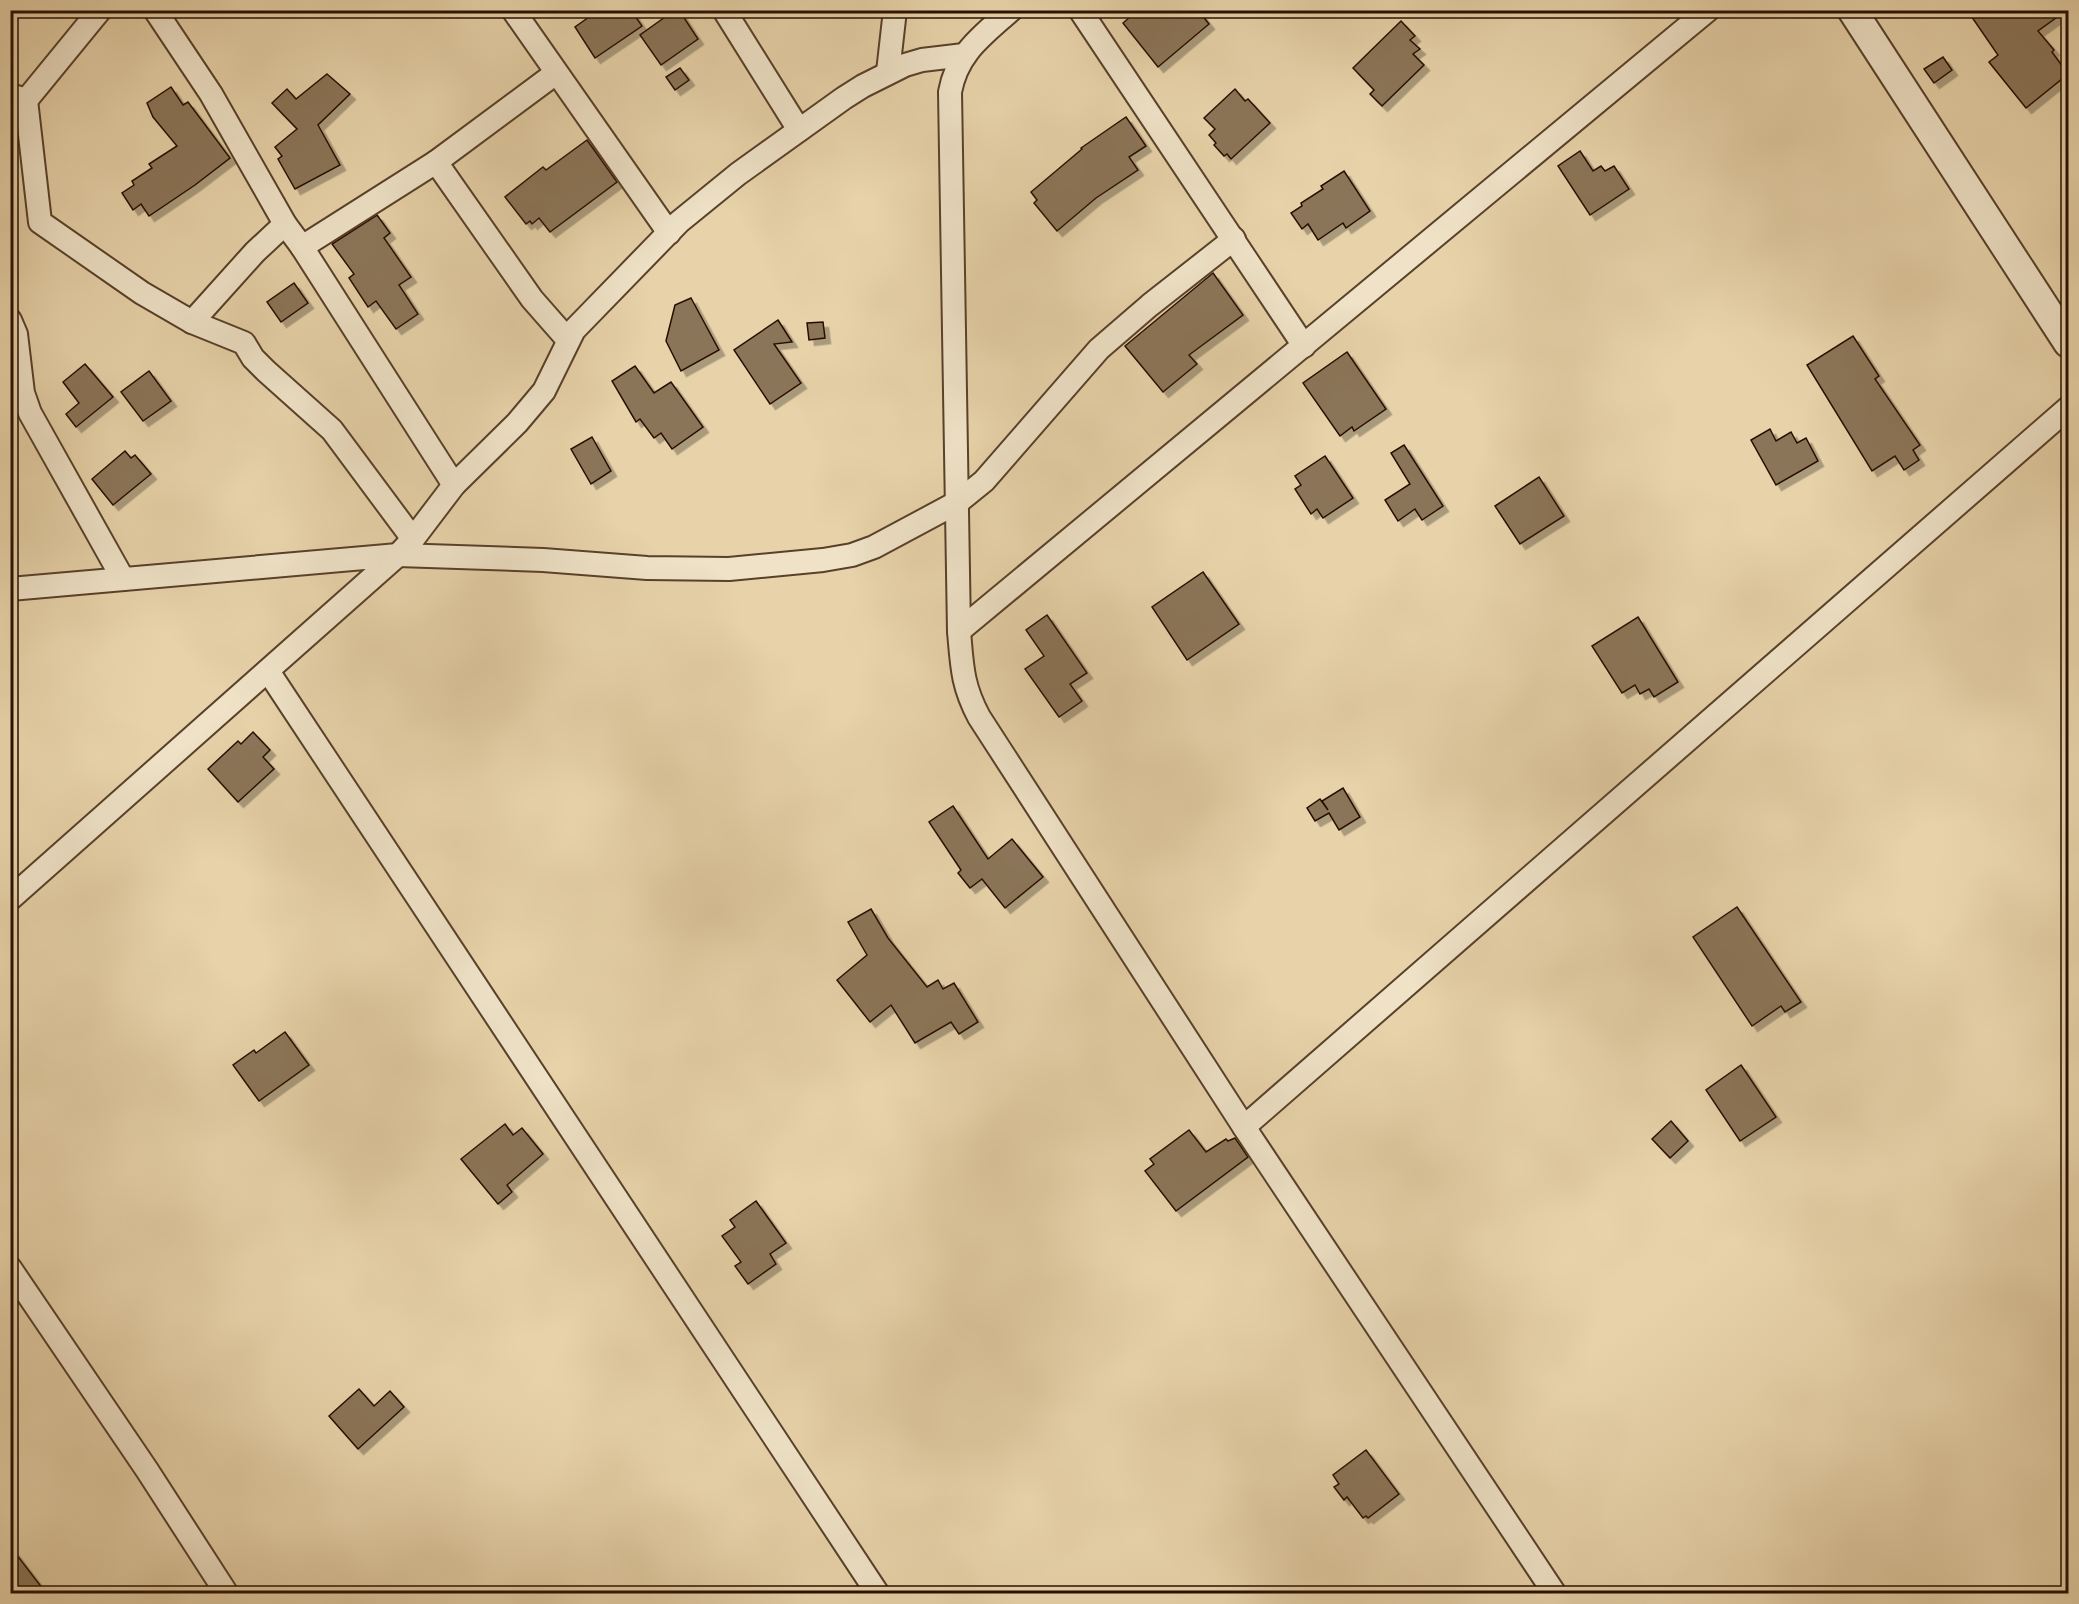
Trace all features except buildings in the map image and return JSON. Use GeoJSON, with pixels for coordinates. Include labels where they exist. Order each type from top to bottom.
{"type":"FeatureCollection","features":[{"type":"Feature","properties":{"kind":"street"},"geometry":{"type":"LineString","coordinates":[[10,120],[18,98],[100,10]]}},
{"type":"Feature","properties":{"kind":"street"},"geometry":{"type":"LineString","coordinates":[[155,10],[211,94],[285,225],[302,247],[454,485]]}},
{"type":"Feature","properties":{"kind":"street"},"geometry":{"type":"LineString","coordinates":[[513,10],[669,233]]}},
{"type":"Feature","properties":{"kind":"street"},"geometry":{"type":"LineString","coordinates":[[724,10],[799,130]]}},
{"type":"Feature","properties":{"kind":"street"},"geometry":{"type":"LineString","coordinates":[[888,72],[895,10]]}},
{"type":"Feature","properties":{"kind":"street"},"geometry":{"type":"LineString","coordinates":[[1011,10],[963,55],[952,79],[950,106],[959,631],[968,696],[979,717],[1244,1127],[1555,1593]]}},
{"type":"Feature","properties":{"kind":"street"},"geometry":{"type":"LineString","coordinates":[[1080,10],[1304,346]]}},
{"type":"Feature","properties":{"kind":"street"},"geometry":{"type":"LineString","coordinates":[[959,631],[1708,10]]}},
{"type":"Feature","properties":{"kind":"street"},"geometry":{"type":"LineString","coordinates":[[1852,10],[2068,343]]}},
{"type":"Feature","properties":{"kind":"street"},"geometry":{"type":"LineString","coordinates":[[10,899],[406,547],[454,485],[517,423],[544,391],[574,330],[679,222],[709,196],[799,130],[844,98],[888,72],[922,60],[963,55]]}},
{"type":"Feature","properties":{"kind":"street"},"geometry":{"type":"LineString","coordinates":[[302,247],[436,162],[556,73]]}},
{"type":"Feature","properties":{"kind":"street"},"geometry":{"type":"LineString","coordinates":[[18,98],[40,222],[142,293],[192,322],[244,343],[253,358],[266,371],[332,430],[406,547]]}},
{"type":"Feature","properties":{"kind":"street"},"geometry":{"type":"LineString","coordinates":[[436,162],[532,299],[568,340]]}},
{"type":"Feature","properties":{"kind":"street"},"geometry":{"type":"LineString","coordinates":[[192,322],[255,252],[285,225]]}},
{"type":"Feature","properties":{"kind":"street"},"geometry":{"type":"LineString","coordinates":[[10,589],[123,579],[406,547],[646,568],[729,569],[784,565],[852,555],[874,547],[958,502],[996,467],[1099,349],[1150,304],[1234,239]]}},
{"type":"Feature","properties":{"kind":"street"},"geometry":{"type":"LineString","coordinates":[[10,320],[16,334],[23,393],[30,413],[123,579]]}},
{"type":"Feature","properties":{"kind":"street"},"geometry":{"type":"LineString","coordinates":[[1244,1127],[2068,408]]}},
{"type":"Feature","properties":{"kind":"street"},"geometry":{"type":"LineString","coordinates":[[268,671],[878,1593]]}},
{"type":"Feature","properties":{"kind":"street"},"geometry":{"type":"LineString","coordinates":[[10,1268],[227,1593]]}}]}
